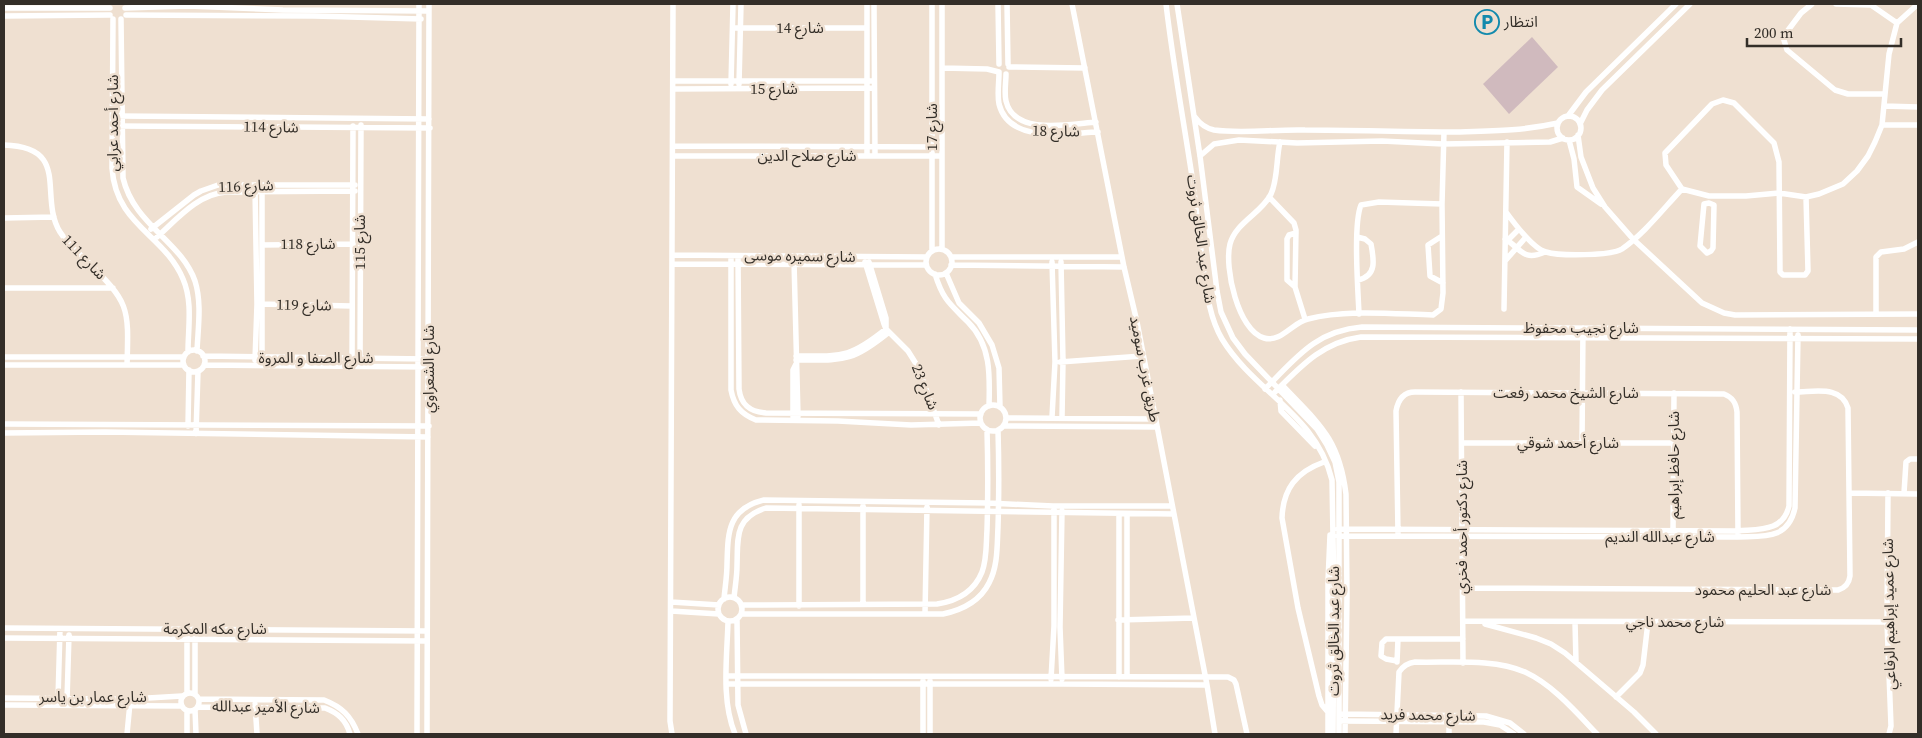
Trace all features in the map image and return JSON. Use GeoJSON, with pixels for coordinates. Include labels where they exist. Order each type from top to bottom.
{"type":"FeatureCollection","features":[{"type":"Feature","properties":{"kind":"street","name":"شارع الشعراوي"},"geometry":{"type":"LineString","coordinates":[[427,734],[429,4]]}},
{"type":"Feature","properties":{"kind":"street"},"geometry":{"type":"LineString","coordinates":[[672,734],[670,721],[673,4]]}},
{"type":"Feature","properties":{"kind":"street"},"geometry":{"type":"LineString","coordinates":[[730,89],[732,4]]}},
{"type":"Feature","properties":{"kind":"street"},"geometry":{"type":"LineString","coordinates":[[738,89],[741,4]]}},
{"type":"Feature","properties":{"kind":"street"},"geometry":{"type":"LineString","coordinates":[[867,4],[867,156]]}},
{"type":"Feature","properties":{"kind":"street"},"geometry":{"type":"LineString","coordinates":[[874,4],[875,156]]}},
{"type":"Feature","properties":{"kind":"street","name":"شارع 17"},"geometry":{"type":"LineString","coordinates":[[932,4],[932,251]]}},
{"type":"Feature","properties":{"kind":"street","name":"شارع 17"},"geometry":{"type":"LineString","coordinates":[[942,4],[942,249]]}},
{"type":"Feature","properties":{"kind":"street"},"geometry":{"type":"LineString","coordinates":[[998,4],[998,65]]}},
{"type":"Feature","properties":{"kind":"street"},"geometry":{"type":"LineString","coordinates":[[942,68],[987,69],[1006,74],[1008,65],[1007,4]]}},
{"type":"Feature","properties":{"kind":"street","name":"طريق غرب سوميد"},"geometry":{"type":"LineString","coordinates":[[1072,4],[1122,257],[1137,322],[1142,356],[1206,678],[1215,734]]}},
{"type":"Feature","properties":{"kind":"street","name":"شارع عبد الخالق ثروت"},"geometry":{"type":"LineString","coordinates":[[1166,4],[1207,297],[1222,338],[1265,389],[1280,400],[1311,433],[1328,462],[1338,532]]}},
{"type":"Feature","properties":{"kind":"street"},"geometry":{"type":"LineString","coordinates":[[1194,116],[1200,123],[1212,129],[1239,131],[1444,132],[1526,130],[1558,123],[1568,116],[1586,92],[1676,4]]}},
{"type":"Feature","properties":{"kind":"street"},"geometry":{"type":"LineString","coordinates":[[1690,4],[1602,90],[1587,110],[1580,124],[1581,129],[1578,135],[1581,157],[1591,184],[1605,207],[1633,240],[1692,296],[1724,313],[1735,315],[1918,314]]}},
{"type":"Feature","properties":{"kind":"street"},"geometry":{"type":"LineString","coordinates":[[1812,4],[1801,13],[1783,37],[1787,50],[1834,90],[1848,94],[1884,94]]}},
{"type":"Feature","properties":{"kind":"street"},"geometry":{"type":"LineString","coordinates":[[1836,4],[1871,5],[1897,23]]}},
{"type":"Feature","properties":{"kind":"street"},"geometry":{"type":"LineString","coordinates":[[4,8],[53,5],[112,6]]}},
{"type":"Feature","properties":{"kind":"street"},"geometry":{"type":"LineString","coordinates":[[53,5],[53,15]]}},
{"type":"Feature","properties":{"kind":"street"},"geometry":{"type":"LineString","coordinates":[[123,5],[188,5],[283,10],[419,7],[429,11]]}},
{"type":"Feature","properties":{"kind":"street","name":"شارع أحمد عرابي"},"geometry":{"type":"LineString","coordinates":[[123,5],[121,126],[122,170],[125,186],[136,209],[184,260],[194,280],[198,302],[196,351]]}},
{"type":"Feature","properties":{"kind":"street","name":"شارع أحمد عرابي"},"geometry":{"type":"LineString","coordinates":[[112,6],[112,168],[115,188],[128,214],[178,269],[187,292],[189,304],[186,354]]}},
{"type":"Feature","properties":{"kind":"street","name":"شارع الشعراوي"},"geometry":{"type":"LineString","coordinates":[[417,734],[419,7]]}},
{"type":"Feature","properties":{"kind":"street"},"geometry":{"type":"LineString","coordinates":[[1167,12],[1178,7]]}},
{"type":"Feature","properties":{"kind":"street","name":"شارع عبد الخالق ثروت"},"geometry":{"type":"LineString","coordinates":[[1178,7],[1221,312],[1233,338],[1245,354],[1272,382],[1280,387],[1316,429],[1327,445],[1339,482],[1335,717],[1333,734]]}},
{"type":"Feature","properties":{"kind":"street"},"geometry":{"type":"LineString","coordinates":[[1806,197],[1808,271],[1805,274],[1784,275],[1780,272],[1779,193],[1779,162],[1774,143],[1734,103],[1722,100],[1712,104],[1666,150],[1666,165],[1682,189],[1710,196],[1746,196],[1779,193],[1806,197],[1843,184],[1857,171],[1868,156],[1882,125],[1889,54],[1897,23],[1917,8]]}},
{"type":"Feature","properties":{"kind":"street"},"geometry":{"type":"LineString","coordinates":[[283,10],[283,17]]}},
{"type":"Feature","properties":{"kind":"street"},"geometry":{"type":"LineString","coordinates":[[4,16],[429,19]]}},
{"type":"Feature","properties":{"kind":"street","name":"شارع 14"},"geometry":{"type":"LineString","coordinates":[[732,28],[867,28]]}},
{"type":"Feature","properties":{"kind":"street"},"geometry":{"type":"LineString","coordinates":[[987,69],[1002,62],[1008,65],[1085,68]]}},
{"type":"Feature","properties":{"kind":"street","name":"شارع 18"},"geometry":{"type":"LineString","coordinates":[[998,65],[999,102],[1002,111],[1012,124],[1020,130],[1045,133],[1098,132]]}},
{"type":"Feature","properties":{"kind":"street","name":"شارع 18"},"geometry":{"type":"LineString","coordinates":[[1006,74],[1006,102],[1018,119],[1026,123],[1045,126],[1096,122]]}},
{"type":"Feature","properties":{"kind":"street","name":"شارع 15"},"geometry":{"type":"LineString","coordinates":[[673,81],[874,80]]}},
{"type":"Feature","properties":{"kind":"street","name":"شارع 15"},"geometry":{"type":"LineString","coordinates":[[673,89],[874,88]]}},
{"type":"Feature","properties":{"kind":"street"},"geometry":{"type":"LineString","coordinates":[[1884,106],[1918,107]]}},
{"type":"Feature","properties":{"kind":"street","name":"شارع 114"},"geometry":{"type":"LineString","coordinates":[[113,116],[430,119]]}},
{"type":"Feature","properties":{"kind":"street"},"geometry":{"type":"LineString","coordinates":[[1568,116],[1574,117],[1580,124]]}},
{"type":"Feature","properties":{"kind":"street"},"geometry":{"type":"LineString","coordinates":[[220,118],[220,126]]}},
{"type":"Feature","properties":{"kind":"street","name":"شارع 115"},"geometry":{"type":"LineString","coordinates":[[353,119],[357,188],[360,365]]}},
{"type":"Feature","properties":{"kind":"street","name":"شارع 115"},"geometry":{"type":"LineString","coordinates":[[352,365],[353,244],[361,119]]}},
{"type":"Feature","properties":{"kind":"street"},"geometry":{"type":"LineString","coordinates":[[1558,123],[1558,132],[1566,139],[1574,159],[1577,187],[1605,207]]}},
{"type":"Feature","properties":{"kind":"street"},"geometry":{"type":"LineString","coordinates":[[1882,125],[1918,124]]}},
{"type":"Feature","properties":{"kind":"street","name":"شارع 114"},"geometry":{"type":"LineString","coordinates":[[113,126],[430,128]]}},
{"type":"Feature","properties":{"kind":"street"},"geometry":{"type":"LineString","coordinates":[[1239,131],[1239,140]]}},
{"type":"Feature","properties":{"kind":"street"},"geometry":{"type":"LineString","coordinates":[[1382,141],[1384,131]]}},
{"type":"Feature","properties":{"kind":"street"},"geometry":{"type":"LineString","coordinates":[[1280,142],[1275,182],[1269,198],[1239,228],[1230,243],[1229,260],[1234,296],[1241,315],[1250,328],[1263,338],[1276,338],[1305,319],[1359,314],[1433,315],[1443,307],[1442,204],[1444,132]]}},
{"type":"Feature","properties":{"kind":"street"},"geometry":{"type":"LineString","coordinates":[[1200,156],[1214,144],[1239,140],[1280,142],[1382,141],[1443,144],[1550,142],[1578,135]]}},
{"type":"Feature","properties":{"kind":"street"},"geometry":{"type":"LineString","coordinates":[[1504,309],[1507,239],[1507,142]]}},
{"type":"Feature","properties":{"kind":"street","name":"شارع 111"},"geometry":{"type":"LineString","coordinates":[[4,145],[29,149],[44,161],[51,179],[54,217],[60,232],[66,241],[113,288],[123,302],[127,314],[127,365]]}},
{"type":"Feature","properties":{"kind":"street","name":"شارع صلاح الدين"},"geometry":{"type":"LineString","coordinates":[[673,146],[942,147]]}},
{"type":"Feature","properties":{"kind":"street"},"geometry":{"type":"LineString","coordinates":[[814,146],[814,156]]}},
{"type":"Feature","properties":{"kind":"street","name":"شارع صلاح الدين"},"geometry":{"type":"LineString","coordinates":[[673,156],[942,156]]}},
{"type":"Feature","properties":{"kind":"street"},"geometry":{"type":"LineString","coordinates":[[1574,159],[1581,157]]}},
{"type":"Feature","properties":{"kind":"street"},"geometry":{"type":"LineString","coordinates":[[255,184],[262,358],[258,366]]}},
{"type":"Feature","properties":{"kind":"street"},"geometry":{"type":"LineString","coordinates":[[258,366],[255,358],[262,244],[262,184]]}},
{"type":"Feature","properties":{"kind":"street","name":"شارع 116"},"geometry":{"type":"LineString","coordinates":[[146,233],[201,190],[218,186],[262,184],[357,188]]}},
{"type":"Feature","properties":{"kind":"street","name":"شارع 116"},"geometry":{"type":"LineString","coordinates":[[153,240],[196,203],[220,192],[357,188]]}},
{"type":"Feature","properties":{"kind":"street"},"geometry":{"type":"LineString","coordinates":[[1507,239],[1516,249],[1529,255],[1545,252],[1596,255],[1612,253],[1621,250],[1633,240],[1682,189]]}},
{"type":"Feature","properties":{"kind":"street"},"geometry":{"type":"LineString","coordinates":[[1709,203],[1710,196]]}},
{"type":"Feature","properties":{"kind":"street"},"geometry":{"type":"LineString","coordinates":[[1269,198],[1294,223],[1296,233],[1295,287],[1305,319]]}},
{"type":"Feature","properties":{"kind":"street"},"geometry":{"type":"LineString","coordinates":[[1359,314],[1357,237],[1359,212],[1363,204],[1379,202],[1442,204]]}},
{"type":"Feature","properties":{"kind":"street"},"geometry":{"type":"LineString","coordinates":[[1709,203],[1714,205],[1713,245],[1712,251],[1707,253],[1700,246],[1704,204],[1709,203]]}},
{"type":"Feature","properties":{"kind":"street"},"geometry":{"type":"LineString","coordinates":[[1506,212],[1526,237],[1545,252]]}},
{"type":"Feature","properties":{"kind":"street"},"geometry":{"type":"LineString","coordinates":[[4,218],[54,217]]}},
{"type":"Feature","properties":{"kind":"street"},"geometry":{"type":"LineString","coordinates":[[1507,239],[1519,229]]}},
{"type":"Feature","properties":{"kind":"street"},"geometry":{"type":"LineString","coordinates":[[1295,287],[1287,280],[1286,268],[1287,240],[1289,235],[1296,233]]}},
{"type":"Feature","properties":{"kind":"street"},"geometry":{"type":"LineString","coordinates":[[1442,236],[1428,245],[1428,272],[1431,277],[1443,283]]}},
{"type":"Feature","properties":{"kind":"street"},"geometry":{"type":"LineString","coordinates":[[1357,237],[1365,239],[1371,244],[1372,271],[1369,276],[1358,280]]}},
{"type":"Feature","properties":{"kind":"street"},"geometry":{"type":"LineString","coordinates":[[1505,261],[1526,237]]}},
{"type":"Feature","properties":{"kind":"street"},"geometry":{"type":"LineString","coordinates":[[1876,314],[1876,257],[1881,252],[1904,249],[1918,242]]}},
{"type":"Feature","properties":{"kind":"street","name":"شارع 118"},"geometry":{"type":"LineString","coordinates":[[262,244],[353,244]]}},
{"type":"Feature","properties":{"kind":"street"},"geometry":{"type":"LineString","coordinates":[[738,256],[740,397],[750,410],[758,412],[981,414],[989,406],[990,369],[985,348],[974,330],[947,301],[935,274],[926,265],[927,257],[932,251],[942,249],[951,257],[952,265],[946,273],[935,274]]}},
{"type":"Feature","properties":{"kind":"street","name":"شارع سميره موسى"},"geometry":{"type":"LineString","coordinates":[[672,255],[927,257]]}},
{"type":"Feature","properties":{"kind":"street"},"geometry":{"type":"LineString","coordinates":[[731,256],[731,390],[733,400],[738,409],[746,416],[756,420],[939,425],[981,423]]}},
{"type":"Feature","properties":{"kind":"street"},"geometry":{"type":"LineString","coordinates":[[794,256],[796,360],[798,369],[796,421]]}},
{"type":"Feature","properties":{"kind":"street"},"geometry":{"type":"LineString","coordinates":[[796,360],[846,354],[862,347],[887,330],[866,257]]}},
{"type":"Feature","properties":{"kind":"street"},"geometry":{"type":"LineString","coordinates":[[951,257],[1122,257]]}},
{"type":"Feature","properties":{"kind":"street"},"geometry":{"type":"LineString","coordinates":[[1052,257],[1055,362],[1052,417]]}},
{"type":"Feature","properties":{"kind":"street"},"geometry":{"type":"LineString","coordinates":[[1061,257],[1064,362],[1062,417]]}},
{"type":"Feature","properties":{"kind":"street","name":"شارع سميره موسى"},"geometry":{"type":"LineString","coordinates":[[672,264],[926,265]]}},
{"type":"Feature","properties":{"kind":"street"},"geometry":{"type":"LineString","coordinates":[[952,265],[1124,266]]}},
{"type":"Feature","properties":{"kind":"street"},"geometry":{"type":"LineString","coordinates":[[946,273],[959,302],[979,323],[992,345],[999,368],[1000,407]]}},
{"type":"Feature","properties":{"kind":"street"},"geometry":{"type":"LineString","coordinates":[[4,288],[113,288]]}},
{"type":"Feature","properties":{"kind":"street","name":"شارع 119"},"geometry":{"type":"LineString","coordinates":[[259,304],[352,306]]}},
{"type":"Feature","properties":{"kind":"street"},"geometry":{"type":"LineString","coordinates":[[1054,323],[1062,323]]}},
{"type":"Feature","properties":{"kind":"street","name":"شارع نجيب محفوظ"},"geometry":{"type":"LineString","coordinates":[[1265,389],[1296,357],[1331,333],[1346,328],[1410,326],[1918,330]]}},
{"type":"Feature","properties":{"kind":"street"},"geometry":{"type":"LineString","coordinates":[[1582,443],[1583,328]]}},
{"type":"Feature","properties":{"kind":"street","name":"شارع 23"},"geometry":{"type":"LineString","coordinates":[[887,330],[905,347],[915,360],[924,380],[939,425]]}},
{"type":"Feature","properties":{"kind":"street","name":"شارع عبدالله النديم"},"geometry":{"type":"LineString","coordinates":[[1338,532],[1398,529],[1462,529],[1774,534],[1782,531],[1789,524],[1793,516],[1795,499],[1794,392],[1790,330]]}},
{"type":"Feature","properties":{"kind":"street","name":"شارع عبدالله النديم"},"geometry":{"type":"LineString","coordinates":[[1794,392],[1798,330]]}},
{"type":"Feature","properties":{"kind":"street","name":"شارع نجيب محفوظ"},"geometry":{"type":"LineString","coordinates":[[1272,395],[1313,355],[1330,345],[1361,337],[1918,339]]}},
{"type":"Feature","properties":{"kind":"street"},"geometry":{"type":"LineString","coordinates":[[4,357],[127,356],[186,354],[196,351],[204,356],[204,365],[198,371],[196,434]]}},
{"type":"Feature","properties":{"kind":"street"},"geometry":{"type":"LineString","coordinates":[[186,354],[188,434]]}},
{"type":"Feature","properties":{"kind":"street","name":"شارع الصفا و المروة"},"geometry":{"type":"LineString","coordinates":[[204,356],[428,359]]}},
{"type":"Feature","properties":{"kind":"street"},"geometry":{"type":"LineString","coordinates":[[1055,362],[1142,356]]}},
{"type":"Feature","properties":{"kind":"street"},"geometry":{"type":"LineString","coordinates":[[4,365],[127,365],[186,368],[198,371]]}},
{"type":"Feature","properties":{"kind":"street","name":"شارع الصفا و المروة"},"geometry":{"type":"LineString","coordinates":[[204,365],[428,367]]}},
{"type":"Feature","properties":{"kind":"street","name":"شارع الشيخ محمد رفعت"},"geometry":{"type":"LineString","coordinates":[[1398,536],[1396,416],[1398,402],[1405,394],[1410,392],[1724,394],[1734,400],[1736,406],[1738,534]]}},
{"type":"Feature","properties":{"kind":"street","name":"شارع دكتور أحمد فخري"},"geometry":{"type":"LineString","coordinates":[[1461,392],[1463,663]]}},
{"type":"Feature","properties":{"kind":"street","name":"شارع عبد الحليم محمود"},"geometry":{"type":"LineString","coordinates":[[1462,588],[1838,590],[1844,588],[1850,580],[1848,408],[1846,400],[1836,393],[1794,392]]}},
{"type":"Feature","properties":{"kind":"street","name":"شارع حافظ إبراهيم"},"geometry":{"type":"LineString","coordinates":[[1673,533],[1674,393]]}},
{"type":"Feature","properties":{"kind":"street"},"geometry":{"type":"LineString","coordinates":[[1280,400],[1281,411],[1314,444],[1324,462],[1338,532],[1328,581],[1335,717],[1328,734]]}},
{"type":"Feature","properties":{"kind":"street"},"geometry":{"type":"LineString","coordinates":[[989,406],[1000,407],[1004,411],[1006,418],[1004,426]]}},
{"type":"Feature","properties":{"kind":"street"},"geometry":{"type":"LineString","coordinates":[[724,599],[734,598],[742,605],[937,604],[956,600],[972,588],[982,572],[986,550],[988,510],[987,430],[981,423],[981,414]]}},
{"type":"Feature","properties":{"kind":"street"},"geometry":{"type":"LineString","coordinates":[[1006,418],[1155,419]]}},
{"type":"Feature","properties":{"kind":"street"},"geometry":{"type":"LineString","coordinates":[[4,424],[428,426]]}},
{"type":"Feature","properties":{"kind":"street"},"geometry":{"type":"LineString","coordinates":[[106,424],[106,432]]}},
{"type":"Feature","properties":{"kind":"street"},"geometry":{"type":"LineString","coordinates":[[312,424],[312,436]]}},
{"type":"Feature","properties":{"kind":"street"},"geometry":{"type":"LineString","coordinates":[[987,430],[998,430],[1004,426],[1157,427]]}},
{"type":"Feature","properties":{"kind":"street"},"geometry":{"type":"LineString","coordinates":[[742,614],[943,614],[964,608],[982,594],[993,575],[997,550],[999,507],[998,430]]}},
{"type":"Feature","properties":{"kind":"street"},"geometry":{"type":"LineString","coordinates":[[4,433],[106,432],[428,437]]}},
{"type":"Feature","properties":{"kind":"street","name":"شارع أحمد شوقي"},"geometry":{"type":"LineString","coordinates":[[1462,443],[1674,443]]}},
{"type":"Feature","properties":{"kind":"street"},"geometry":{"type":"LineString","coordinates":[[1904,493],[1906,462],[1910,458],[1918,459]]}},
{"type":"Feature","properties":{"kind":"street"},"geometry":{"type":"LineString","coordinates":[[1324,462],[1312,466],[1292,482],[1282,504],[1282,518],[1298,608],[1319,696],[1324,708],[1335,717],[1344,734]]}},
{"type":"Feature","properties":{"kind":"street"},"geometry":{"type":"LineString","coordinates":[[1849,493],[1918,494]]}},
{"type":"Feature","properties":{"kind":"street","name":"شارع عميد إبراهيم الرفاعي"},"geometry":{"type":"LineString","coordinates":[[1888,493],[1887,622],[1891,714],[1889,734]]}},
{"type":"Feature","properties":{"kind":"street"},"geometry":{"type":"LineString","coordinates":[[719,614],[719,605],[724,599],[728,538],[732,523],[741,510],[764,500],[988,503],[999,507],[1054,514],[1174,514]]}},
{"type":"Feature","properties":{"kind":"street"},"geometry":{"type":"LineString","coordinates":[[799,500],[799,613]]}},
{"type":"Feature","properties":{"kind":"street"},"geometry":{"type":"LineString","coordinates":[[862,604],[863,501]]}},
{"type":"Feature","properties":{"kind":"street"},"geometry":{"type":"LineString","coordinates":[[925,614],[927,502]]}},
{"type":"Feature","properties":{"kind":"street"},"geometry":{"type":"LineString","coordinates":[[1052,684],[1054,506]]}},
{"type":"Feature","properties":{"kind":"street"},"geometry":{"type":"LineString","coordinates":[[1062,506],[1060,627],[1062,684]]}},
{"type":"Feature","properties":{"kind":"street"},"geometry":{"type":"LineString","coordinates":[[734,598],[738,534],[744,522],[757,510],[766,508],[988,510],[999,507],[1172,506]]}},
{"type":"Feature","properties":{"kind":"street"},"geometry":{"type":"LineString","coordinates":[[1119,514],[1120,576],[1118,620],[1120,677]]}},
{"type":"Feature","properties":{"kind":"street"},"geometry":{"type":"LineString","coordinates":[[1127,514],[1127,677]]}},
{"type":"Feature","properties":{"kind":"street","name":"شارع عبدالله النديم"},"geometry":{"type":"LineString","coordinates":[[1338,532],[1398,536],[1673,533]]}},
{"type":"Feature","properties":{"kind":"street"},"geometry":{"type":"LineString","coordinates":[[986,550],[997,550]]}},
{"type":"Feature","properties":{"kind":"street"},"geometry":{"type":"LineString","coordinates":[[1120,553],[1128,553]]}},
{"type":"Feature","properties":{"kind":"street"},"geometry":{"type":"LineString","coordinates":[[982,572],[993,575]]}},
{"type":"Feature","properties":{"kind":"street"},"geometry":{"type":"LineString","coordinates":[[1120,576],[1128,575]]}},
{"type":"Feature","properties":{"kind":"street"},"geometry":{"type":"LineString","coordinates":[[671,602],[719,605]]}},
{"type":"Feature","properties":{"kind":"street"},"geometry":{"type":"LineString","coordinates":[[886,604],[886,614]]}},
{"type":"Feature","properties":{"kind":"street"},"geometry":{"type":"LineString","coordinates":[[728,622],[737,620],[742,614],[742,605]]}},
{"type":"Feature","properties":{"kind":"street"},"geometry":{"type":"LineString","coordinates":[[671,611],[719,614],[728,622],[727,709],[735,734]]}},
{"type":"Feature","properties":{"kind":"street"},"geometry":{"type":"LineString","coordinates":[[1118,620],[1194,618]]}},
{"type":"Feature","properties":{"kind":"street"},"geometry":{"type":"LineString","coordinates":[[737,620],[739,715],[746,734]]}},
{"type":"Feature","properties":{"kind":"street","name":"شارع محمد ناجي"},"geometry":{"type":"LineString","coordinates":[[1463,621],[1887,622]]}},
{"type":"Feature","properties":{"kind":"street"},"geometry":{"type":"LineString","coordinates":[[1477,622],[1551,644],[1576,662],[1656,734]]}},
{"type":"Feature","properties":{"kind":"street"},"geometry":{"type":"LineString","coordinates":[[1575,622],[1576,662]]}},
{"type":"Feature","properties":{"kind":"street"},"geometry":{"type":"LineString","coordinates":[[1616,697],[1640,672],[1644,665],[1648,622]]}},
{"type":"Feature","properties":{"kind":"street"},"geometry":{"type":"LineString","coordinates":[[6,628],[6,638]]}},
{"type":"Feature","properties":{"kind":"street","name":"شارع مكه المكرمة"},"geometry":{"type":"LineString","coordinates":[[6,628],[427,631]]}},
{"type":"Feature","properties":{"kind":"street"},"geometry":{"type":"LineString","coordinates":[[20,628],[20,638]]}},
{"type":"Feature","properties":{"kind":"street"},"geometry":{"type":"LineString","coordinates":[[58,705],[60,629]]}},
{"type":"Feature","properties":{"kind":"street"},"geometry":{"type":"LineString","coordinates":[[67,705],[69,629]]}},
{"type":"Feature","properties":{"kind":"street"},"geometry":{"type":"LineString","coordinates":[[186,629],[184,694],[180,701],[187,710]]}},
{"type":"Feature","properties":{"kind":"street"},"geometry":{"type":"LineString","coordinates":[[254,629],[254,640]]}},
{"type":"Feature","properties":{"kind":"street"},"geometry":{"type":"LineString","coordinates":[[195,630],[196,734]]}},
{"type":"Feature","properties":{"kind":"street","name":"شارع مكه المكرمة"},"geometry":{"type":"LineString","coordinates":[[6,638],[427,641]]}},
{"type":"Feature","properties":{"kind":"street"},"geometry":{"type":"LineString","coordinates":[[1397,661],[1386,660],[1381,656],[1382,643],[1386,639],[1463,639]]}},
{"type":"Feature","properties":{"kind":"street"},"geometry":{"type":"LineString","coordinates":[[1398,639],[1397,661],[1402,667]]}},
{"type":"Feature","properties":{"kind":"street"},"geometry":{"type":"LineString","coordinates":[[1119,643],[1127,643]]}},
{"type":"Feature","properties":{"kind":"street"},"geometry":{"type":"LineString","coordinates":[[1396,734],[1397,679],[1402,667],[1408,663],[1415,662],[1494,663],[1527,673],[1555,693],[1597,734]]}},
{"type":"Feature","properties":{"kind":"street"},"geometry":{"type":"LineString","coordinates":[[727,676],[1228,677],[1234,680],[1247,734]]}},
{"type":"Feature","properties":{"kind":"street"},"geometry":{"type":"LineString","coordinates":[[927,677],[930,734]]}},
{"type":"Feature","properties":{"kind":"street"},"geometry":{"type":"LineString","coordinates":[[727,684],[1207,685]]}},
{"type":"Feature","properties":{"kind":"street"},"geometry":{"type":"LineString","coordinates":[[923,734],[927,685]]}},
{"type":"Feature","properties":{"kind":"street"},"geometry":{"type":"LineString","coordinates":[[184,694],[197,697]]}},
{"type":"Feature","properties":{"kind":"street","name":"شارع عمار بن ياسر"},"geometry":{"type":"LineString","coordinates":[[4,698],[131,699],[184,694]]}},
{"type":"Feature","properties":{"kind":"street","name":"شارع الأمير عبدالله"},"geometry":{"type":"LineString","coordinates":[[197,697],[315,699],[332,703],[346,712],[354,723],[358,734]]}},
{"type":"Feature","properties":{"kind":"street"},"geometry":{"type":"LineString","coordinates":[[128,734],[131,699]]}},
{"type":"Feature","properties":{"kind":"street"},"geometry":{"type":"LineString","coordinates":[[255,699],[257,734]]}},
{"type":"Feature","properties":{"kind":"street"},"geometry":{"type":"LineString","coordinates":[[330,710],[332,703]]}},
{"type":"Feature","properties":{"kind":"street","name":"شارع عمار بن ياسر"},"geometry":{"type":"LineString","coordinates":[[4,705],[182,706]]}},
{"type":"Feature","properties":{"kind":"street","name":"شارع الأمير عبدالله"},"geometry":{"type":"LineString","coordinates":[[196,708],[255,706],[316,707],[330,710],[342,718],[350,734]]}},
{"type":"Feature","properties":{"kind":"street"},"geometry":{"type":"LineString","coordinates":[[187,710],[196,708]]}},
{"type":"Feature","properties":{"kind":"street"},"geometry":{"type":"LineString","coordinates":[[187,710],[187,734]]}},
{"type":"Feature","properties":{"kind":"street","name":"شارع عبد الخالق ثروت"},"geometry":{"type":"LineString","coordinates":[[1335,717],[1339,734]]}},
{"type":"Feature","properties":{"kind":"street","name":"شارع محمد فريد"},"geometry":{"type":"LineString","coordinates":[[1335,717],[1494,717],[1510,723],[1524,734]]}},
{"type":"Feature","properties":{"kind":"street"},"geometry":{"type":"LineString","coordinates":[[1449,718],[1449,734]]}},
{"type":"Feature","properties":{"kind":"street","name":"شارع محمد فريد"},"geometry":{"type":"LineString","coordinates":[[1449,718],[1493,723],[1506,728],[1514,734]]}},
{"type":"Feature","properties":{"kind":"shaded area"},"geometry":{"type":"Polygon","coordinates":[[[1532,37],[1558,67],[1509,114],[1483,84],[1532,37]]]}},
{"type":"Feature","properties":{"kind":"place","name":"انتظار"},"geometry":{"type":"Point","coordinates":[1487,22]}}]}
